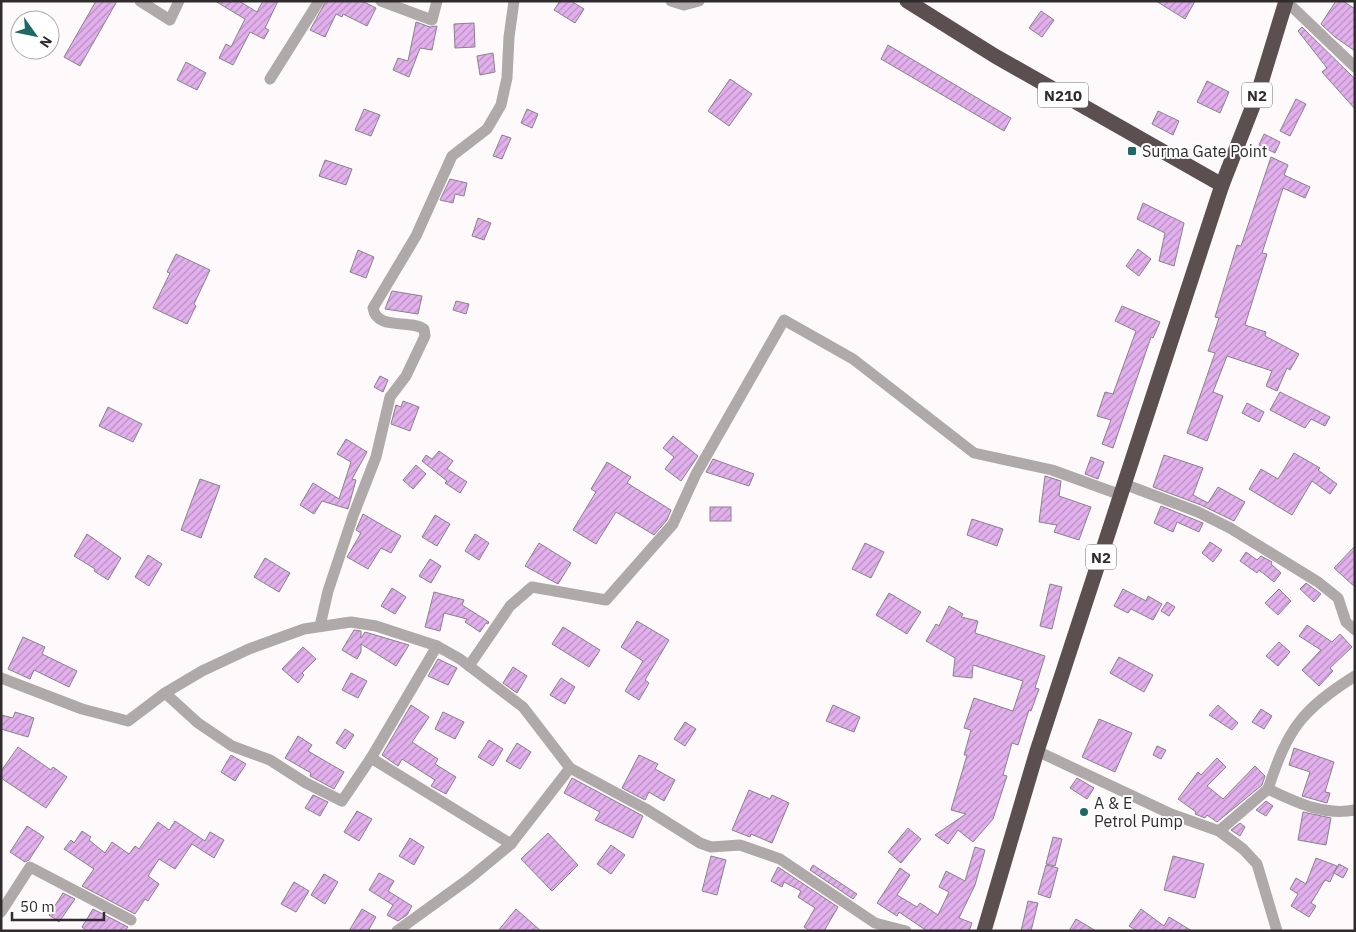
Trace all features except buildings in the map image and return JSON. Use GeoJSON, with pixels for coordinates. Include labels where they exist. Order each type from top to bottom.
{"type":"FeatureCollection","features":[{"type":"Feature","properties":{"kind":"highway","name":"N210"},"geometry":{"type":"LineString","coordinates":[[907,1],[995,56],[1222,185]]}},
{"type":"Feature","properties":{"kind":"highway","name":"N2"},"geometry":{"type":"LineString","coordinates":[[986,930],[1037,751],[1222,185],[1258,93],[1286,1]]}},
{"type":"Feature","properties":{"kind":"street"},"geometry":{"type":"LineString","coordinates":[[140,1],[170,20],[179,1]]}},
{"type":"Feature","properties":{"kind":"street"},"geometry":{"type":"LineString","coordinates":[[270,79],[319,1]]}},
{"type":"Feature","properties":{"kind":"street"},"geometry":{"type":"LineString","coordinates":[[381,1],[432,20],[437,1]]}},
{"type":"Feature","properties":{"kind":"street"},"geometry":{"type":"LineString","coordinates":[[320,626],[331,582],[376,457],[390,397],[406,376],[425,336],[424,329],[418,325],[382,321],[374,313],[373,308],[416,236],[452,156],[487,129],[501,105],[507,78],[509,37],[514,1]]}},
{"type":"Feature","properties":{"kind":"street"},"geometry":{"type":"LineString","coordinates":[[671,1],[684,5],[699,1]]}},
{"type":"Feature","properties":{"kind":"street"},"geometry":{"type":"LineString","coordinates":[[1286,1],[1355,67]]}},
{"type":"Feature","properties":{"kind":"street"},"geometry":{"type":"LineString","coordinates":[[469,666],[510,606],[532,587],[606,600],[673,524],[696,474],[784,320],[853,359],[974,453],[1052,470],[1198,512],[1230,528],[1318,582],[1338,598],[1346,622],[1355,630]]}},
{"type":"Feature","properties":{"kind":"street"},"geometry":{"type":"LineString","coordinates":[[2,679],[82,709],[128,721],[165,693],[202,671],[249,648],[304,629],[320,626],[351,622],[376,626],[437,646],[469,666],[523,707],[570,768],[646,809],[700,843],[711,847],[740,845],[780,859],[875,923],[906,931]]}},
{"type":"Feature","properties":{"kind":"street"},"geometry":{"type":"LineString","coordinates":[[165,693],[198,723],[232,746],[270,760],[306,783],[342,801],[437,646]]}},
{"type":"Feature","properties":{"kind":"street"},"geometry":{"type":"LineString","coordinates":[[1219,831],[1268,789],[1288,739],[1306,711],[1355,676]]}},
{"type":"Feature","properties":{"kind":"street"},"geometry":{"type":"LineString","coordinates":[[1037,751],[1171,814],[1219,831],[1244,848],[1257,864],[1277,931]]}},
{"type":"Feature","properties":{"kind":"street"},"geometry":{"type":"LineString","coordinates":[[370,758],[511,844]]}},
{"type":"Feature","properties":{"kind":"street"},"geometry":{"type":"LineString","coordinates":[[397,931],[470,878],[511,844],[570,768]]}},
{"type":"Feature","properties":{"kind":"street"},"geometry":{"type":"LineString","coordinates":[[1268,789],[1304,806],[1326,811],[1355,810]]}},
{"type":"Feature","properties":{"kind":"street"},"geometry":{"type":"LineString","coordinates":[[1,912],[30,866],[131,920]]}},
{"type":"Feature","properties":{"kind":"place","name":"Surma Gate Point"},"geometry":{"type":"Point","coordinates":[1132,151]}},
{"type":"Feature","properties":{"kind":"place","name":"A & E Petrol Pump"},"geometry":{"type":"Point","coordinates":[1084,812]}}]}
